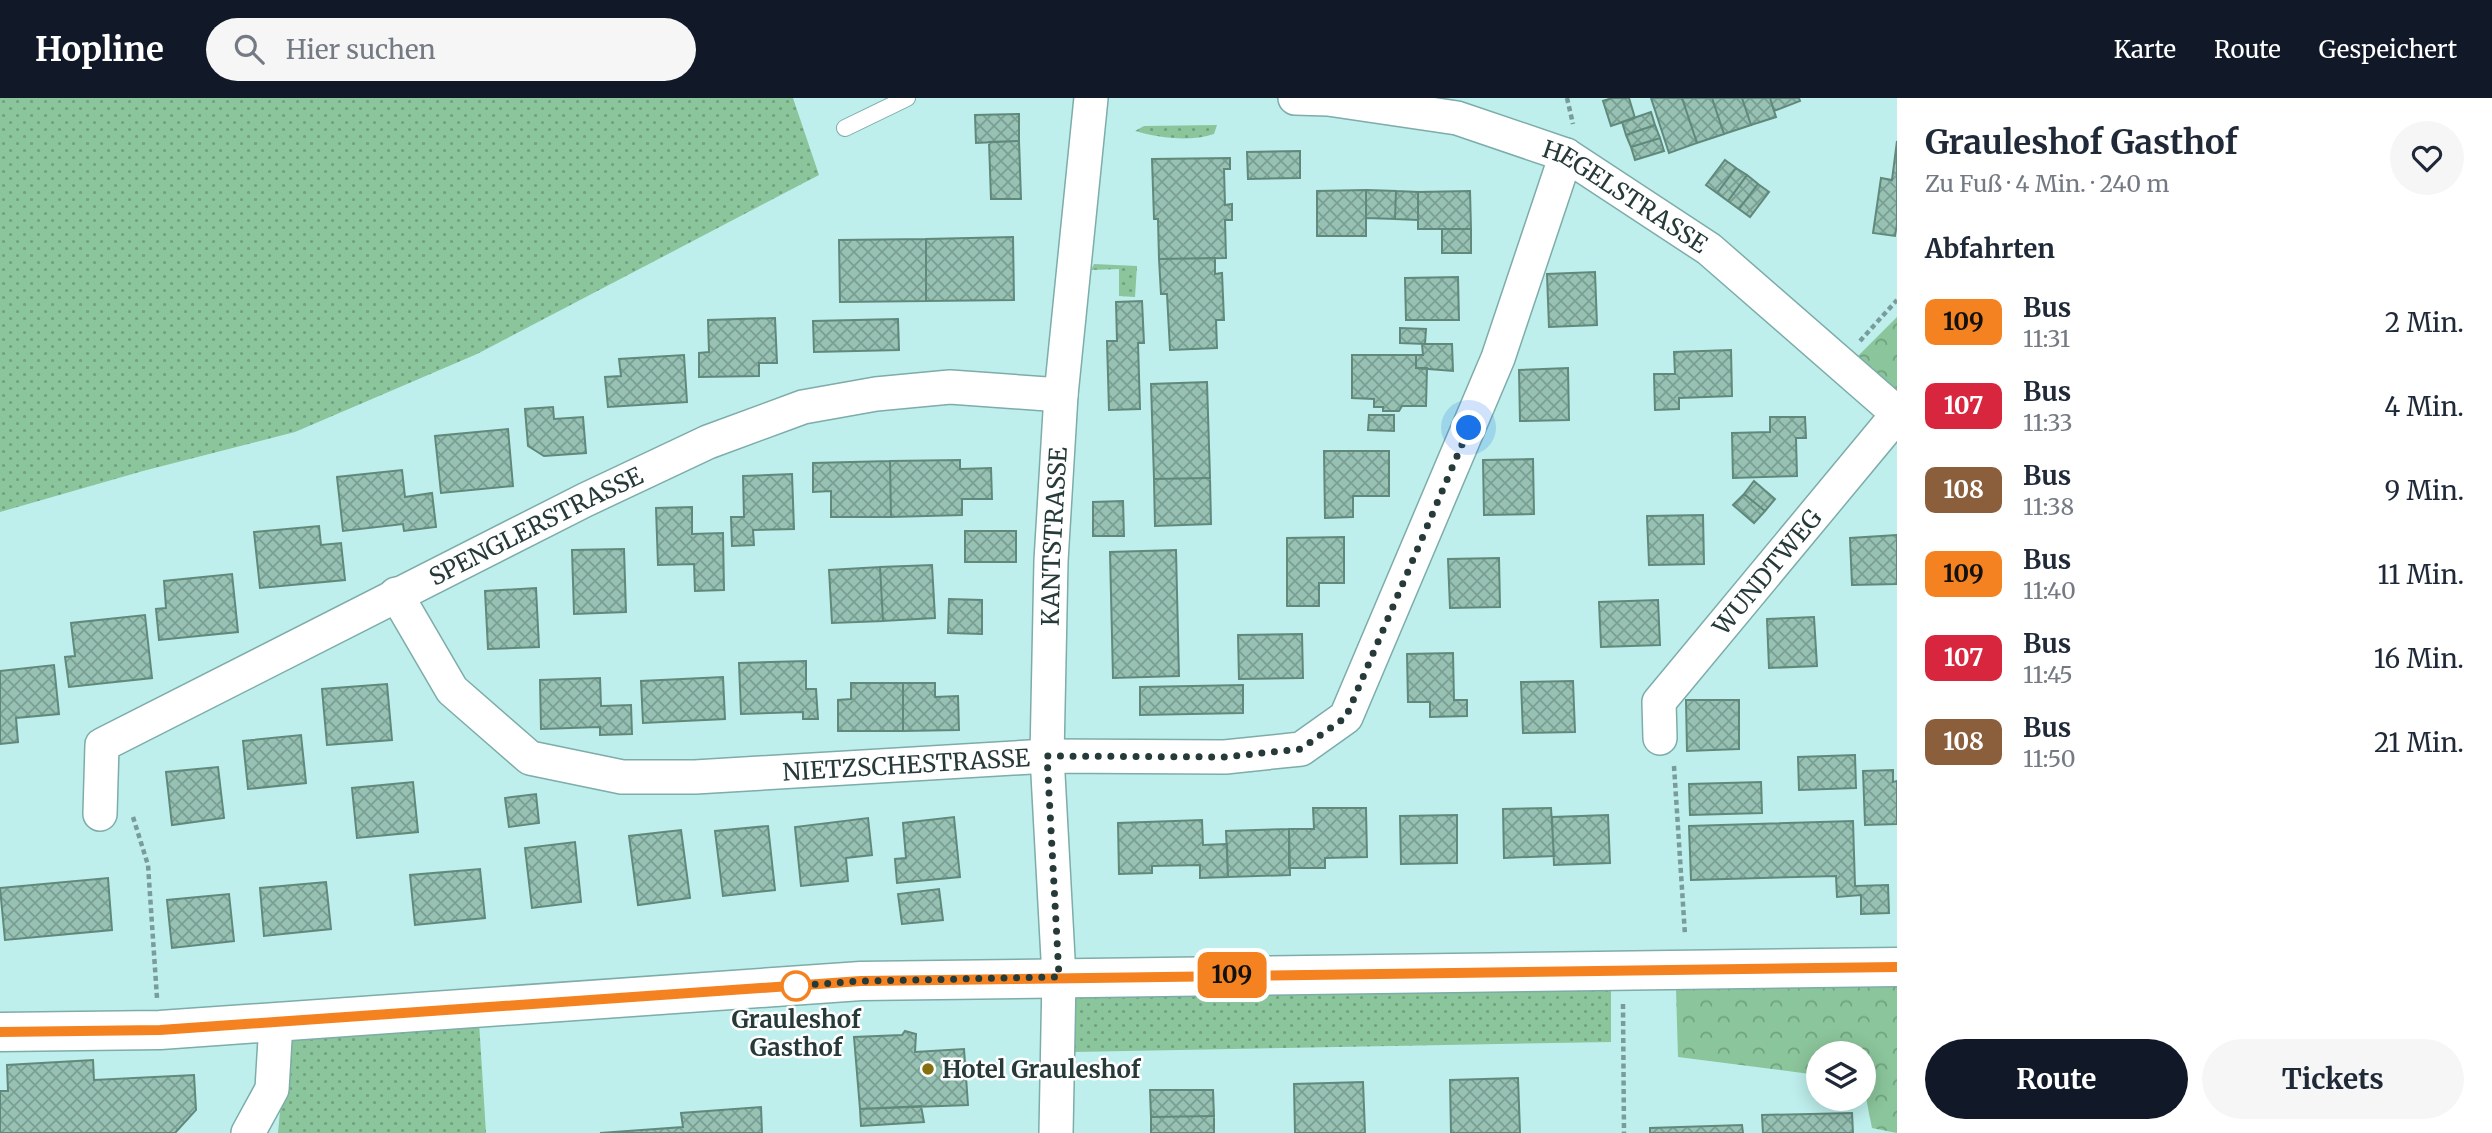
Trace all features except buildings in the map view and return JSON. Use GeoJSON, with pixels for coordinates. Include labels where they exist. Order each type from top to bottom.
{"type":"FeatureCollection","features":[{"type":"Feature","properties":{"kind":"main road"},"geometry":{"type":"LineString","coordinates":[[0,1032],[160,1030],[861,981],[1897,967]]}},
{"type":"Feature","properties":{"kind":"street","name":"KANTSTRASSE"},"geometry":{"type":"LineString","coordinates":[[1055,1133],[1059,977],[1047,756],[1051,561],[1061,395],[1091,98]]}},
{"type":"Feature","properties":{"kind":"street","name":"HEGELSTRASSE"},"geometry":{"type":"LineString","coordinates":[[1295,98],[1328,99],[1457,118],[1566,155],[1709,249],[1897,414]]}},
{"type":"Feature","properties":{"kind":"street","name":"NIETZSCHESTRASSE"},"geometry":{"type":"LineString","coordinates":[[396,594],[452,690],[530,758],[622,777],[695,777],[1047,756],[1225,757],[1301,749],[1346,717],[1498,358],[1566,155]]}},
{"type":"Feature","properties":{"kind":"street","name":"SPENGLERSTRASSE"},"geometry":{"type":"LineString","coordinates":[[100,814],[102,745],[396,594],[708,442],[803,407],[876,394],[950,387],[1061,395]]}},
{"type":"Feature","properties":{"kind":"street","name":"WUNDTWEG"},"geometry":{"type":"LineString","coordinates":[[1660,737],[1659,702],[1897,414]]}},
{"type":"Feature","properties":{"kind":"street"},"geometry":{"type":"LineString","coordinates":[[248,1133],[272,1089],[276,1023]]}},
{"type":"Feature","properties":{"kind":"lane"},"geometry":{"type":"LineString","coordinates":[[845,128],[907,98]]}},
{"type":"Feature","properties":{"kind":"path"},"geometry":{"type":"LineString","coordinates":[[1840,363],[1897,300]]}},
{"type":"Feature","properties":{"kind":"path"},"geometry":{"type":"LineString","coordinates":[[1660,737],[1674,762],[1685,937]]}},
{"type":"Feature","properties":{"kind":"path"},"geometry":{"type":"LineString","coordinates":[[100,814],[132,813],[148,865],[160,1030]]}},
{"type":"Feature","properties":{"kind":"path"},"geometry":{"type":"LineString","coordinates":[[1622,970],[1624,1133]]}},
{"type":"Feature","properties":{"kind":"green space"},"geometry":{"type":"Polygon","coordinates":[[[0,98],[793,98],[819,175],[477,354],[295,432],[143,471],[0,512],[0,98]]]}},
{"type":"Feature","properties":{"kind":"green space"},"geometry":{"type":"Polygon","coordinates":[[[1217,125],[1214,134],[1195,138],[1154,136],[1135,131],[1144,126],[1217,125]]]}},
{"type":"Feature","properties":{"kind":"green space"},"geometry":{"type":"Polygon","coordinates":[[[1094,264],[1137,266],[1135,297],[1119,296],[1119,269],[1091,270],[1094,264]]]}},
{"type":"Feature","properties":{"kind":"green space"},"geometry":{"type":"Polygon","coordinates":[[[1897,317],[1897,396],[1852,362],[1897,317]]]}},
{"type":"Feature","properties":{"kind":"green space"},"geometry":{"type":"Polygon","coordinates":[[[1611,983],[1611,1042],[1073,1052],[1073,991],[1611,983]]]}},
{"type":"Feature","properties":{"kind":"green space"},"geometry":{"type":"Polygon","coordinates":[[[1897,987],[1897,1133],[1872,1128],[1869,1111],[1876,1111],[1876,1041],[1806,1041],[1806,1073],[1678,1057],[1676,989],[1897,987]]]}},
{"type":"Feature","properties":{"kind":"green space"},"geometry":{"type":"Polygon","coordinates":[[[479,1022],[486,1133],[278,1133],[287,1035],[479,1022]]]}},
{"type":"Feature","properties":{"kind":"bus line","name":"109"},"geometry":{"type":"LineString","coordinates":[[0,1032],[160,1030],[861,981],[1897,967]]}},
{"type":"Feature","properties":{"kind":"place","name":"Grauleshof Gasthof"},"geometry":{"type":"Point","coordinates":[796,986]}},
{"type":"Feature","properties":{"kind":"place","name":"Hotel Grauleshof"},"geometry":{"type":"Point","coordinates":[928,1069]}},
{"type":"Feature","properties":{"kind":"route"},"geometry":{"type":"LineString","coordinates":[[796,986],[793,986],[861,981],[1059,977],[1047,756],[1225,757],[1301,749],[1346,717],[1469,428]]}}]}
